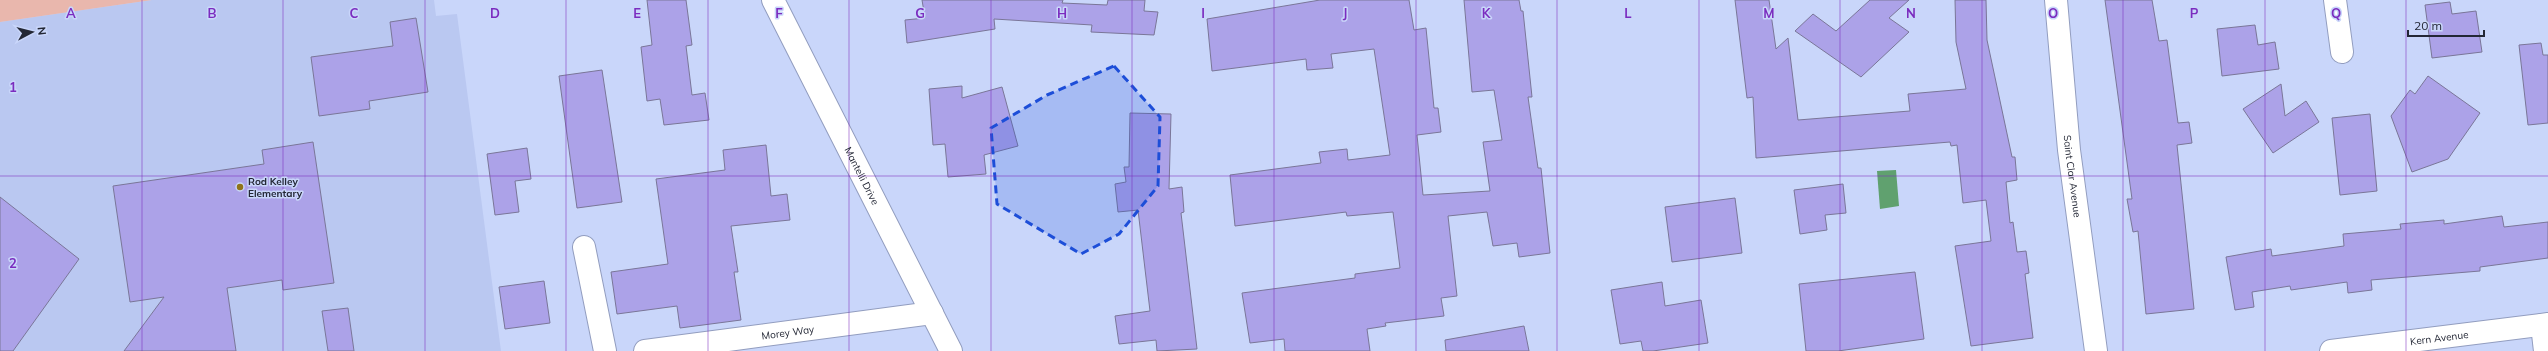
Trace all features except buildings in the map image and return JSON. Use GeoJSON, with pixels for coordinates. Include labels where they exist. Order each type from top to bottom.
{"type":"FeatureCollection","features":[{"type":"Feature","properties":{"kind":"street","name":"Mantelli Drive"},"geometry":{"type":"LineString","coordinates":[[773,0],[951,351]]}},
{"type":"Feature","properties":{"kind":"street","name":"Saint Clar Avenue"},"geometry":{"type":"LineString","coordinates":[[2056,0],[2069,150],[2096,351]]}},
{"type":"Feature","properties":{"kind":"street"},"geometry":{"type":"LineString","coordinates":[[2335,0],[2342,52]]}},
{"type":"Feature","properties":{"kind":"street"},"geometry":{"type":"LineString","coordinates":[[584,247],[605,351]]}},
{"type":"Feature","properties":{"kind":"street","name":"Morey Way"},"geometry":{"type":"LineString","coordinates":[[645,351],[932,313]]}},
{"type":"Feature","properties":{"kind":"street"},"geometry":{"type":"LineString","coordinates":[[2545,324],[2545,351]]}},
{"type":"Feature","properties":{"kind":"street","name":"Kern Avenue"},"geometry":{"type":"LineString","coordinates":[[2331,351],[2545,324]]}},
{"type":"Feature","properties":{"kind":"highlighted area"},"geometry":{"type":"Polygon","coordinates":[[[1114,66],[1160,117],[1158,186],[1119,234],[1081,254],[997,204],[991,128],[1047,95],[1114,66]]]}},
{"type":"Feature","properties":{"kind":"shaded area"},"geometry":{"type":"Polygon","coordinates":[[[0,0],[152,0],[0,22],[0,0]]]}},
{"type":"Feature","properties":{"kind":"shaded area","name":"Rod Kelley Elementary"},"geometry":{"type":"Polygon","coordinates":[[[152,0],[434,0],[436,16],[457,14],[501,351],[0,351],[0,22],[152,0]]]}},
{"type":"Feature","properties":{"kind":"shaded area"},"geometry":{"type":"Polygon","coordinates":[[[1896,170],[1899,206],[1880,209],[1877,171],[1896,170]]]}},
{"type":"Feature","properties":{"kind":"place","name":"Rod Kelley Elementary"},"geometry":{"type":"Point","coordinates":[240,187]}}]}
